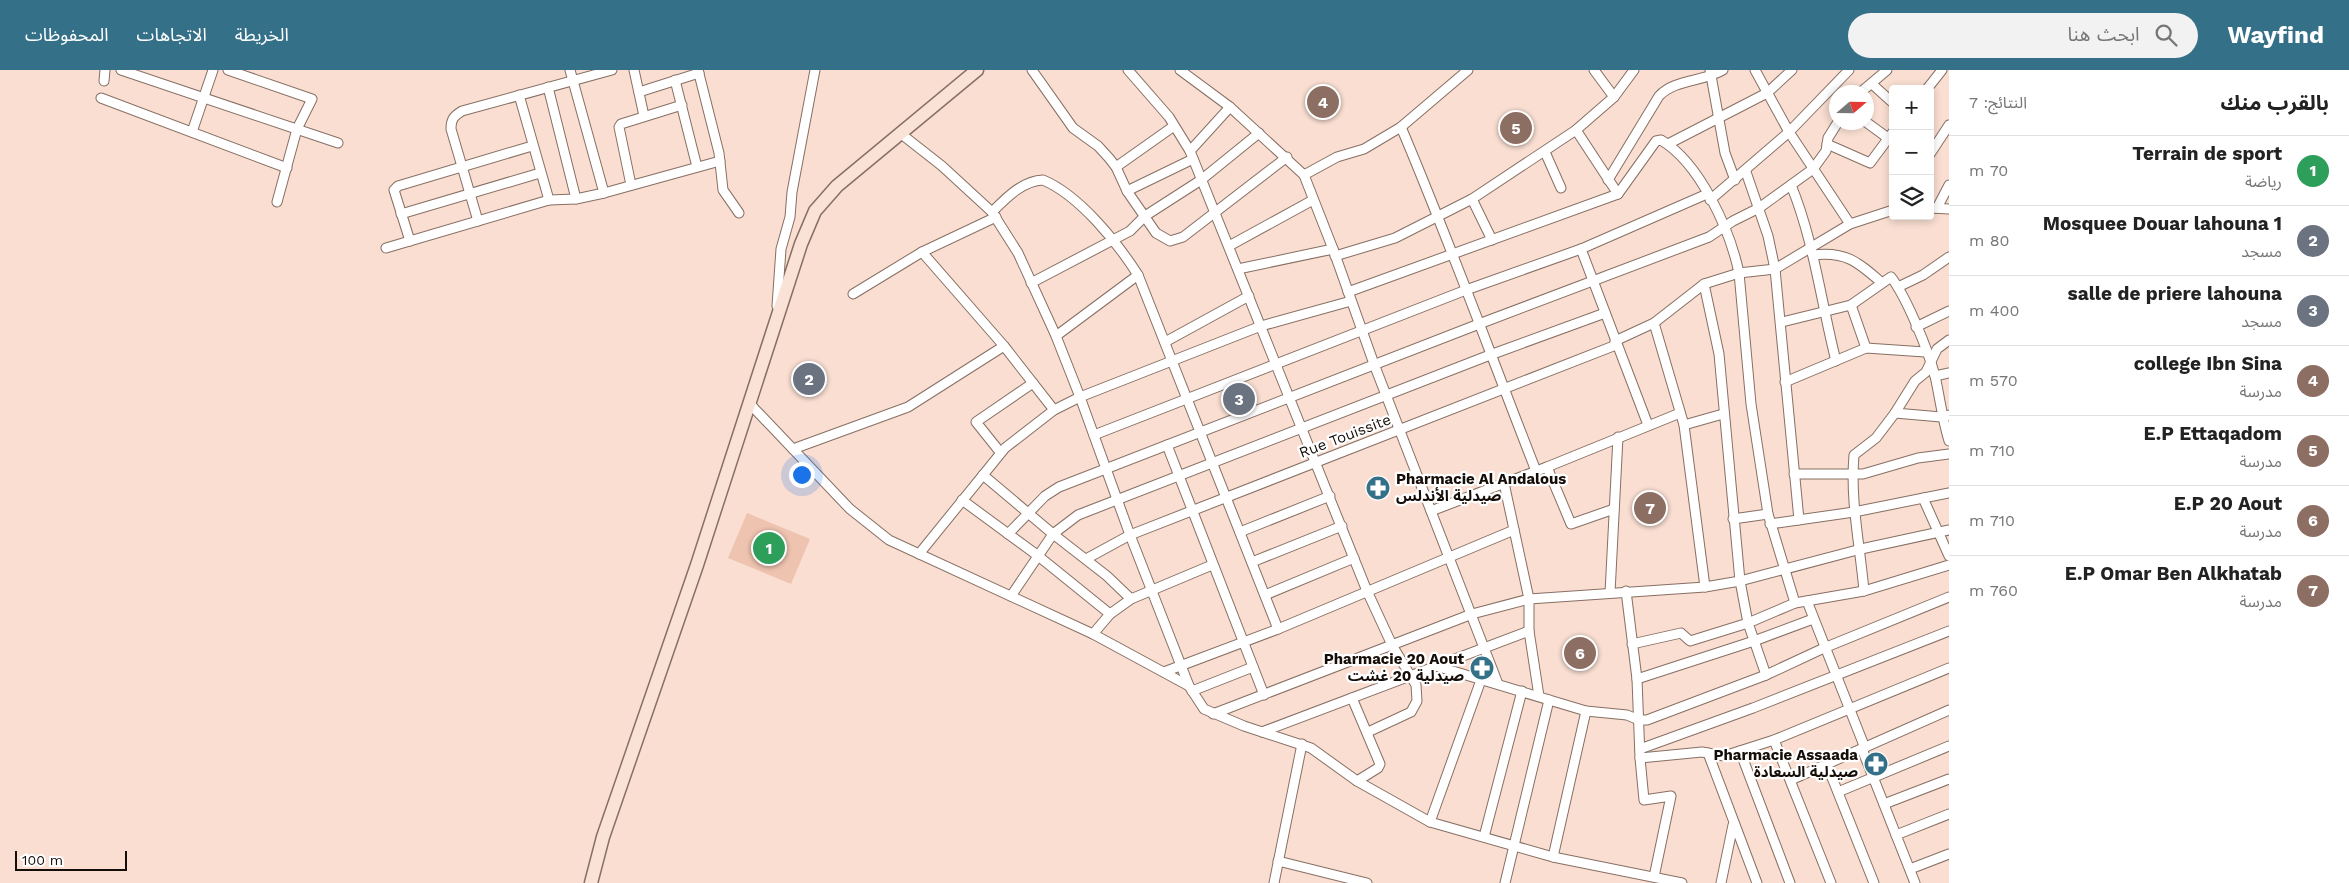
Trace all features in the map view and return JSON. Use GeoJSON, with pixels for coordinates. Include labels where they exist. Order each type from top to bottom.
{"type":"FeatureCollection","features":[{"type":"Feature","properties":{"kind":"main road"},"geometry":{"type":"LineString","coordinates":[[591,883],[603,837],[661,672],[750,404],[800,244],[815,211],[837,186],[977,70]]}},
{"type":"Feature","properties":{"kind":"street"},"geometry":{"type":"LineString","coordinates":[[104,81],[105,70]]}},
{"type":"Feature","properties":{"kind":"street"},"geometry":{"type":"LineString","coordinates":[[121,70],[338,143]]}},
{"type":"Feature","properties":{"kind":"street"},"geometry":{"type":"LineString","coordinates":[[192,132],[213,70]]}},
{"type":"Feature","properties":{"kind":"street"},"geometry":{"type":"LineString","coordinates":[[228,70],[312,99],[297,129],[277,202]]}},
{"type":"Feature","properties":{"kind":"street"},"geometry":{"type":"LineString","coordinates":[[570,70],[604,193]]}},
{"type":"Feature","properties":{"kind":"street"},"geometry":{"type":"LineString","coordinates":[[478,221],[451,129],[451,121],[455,115],[462,111],[612,70]]}},
{"type":"Feature","properties":{"kind":"street"},"geometry":{"type":"LineString","coordinates":[[634,70],[644,116]]}},
{"type":"Feature","properties":{"kind":"street"},"geometry":{"type":"LineString","coordinates":[[776,322],[781,248],[790,217],[792,192],[815,70]]}},
{"type":"Feature","properties":{"kind":"street"},"geometry":{"type":"LineString","coordinates":[[1032,70],[1072,128],[1098,146],[1116,167],[1126,191],[1156,234],[1170,241],[1183,237],[1216,214],[1287,157]]}},
{"type":"Feature","properties":{"kind":"street"},"geometry":{"type":"LineString","coordinates":[[1128,70],[1152,95],[1174,126],[1191,155],[1314,462],[1330,496],[1368,591],[1392,645],[1416,685],[1417,701],[1411,712],[1368,732]]}},
{"type":"Feature","properties":{"kind":"street"},"geometry":{"type":"LineString","coordinates":[[1180,70],[1230,107],[1287,157],[1304,175],[1374,364],[1498,684]]}},
{"type":"Feature","properties":{"kind":"street"},"geometry":{"type":"LineString","coordinates":[[1304,175],[1337,157],[1364,149],[1400,127],[1468,70]]}},
{"type":"Feature","properties":{"kind":"street"},"geometry":{"type":"LineString","coordinates":[[1594,70],[1614,97]]}},
{"type":"Feature","properties":{"kind":"street"},"geometry":{"type":"LineString","coordinates":[[1238,269],[1334,252],[1396,238],[1439,217],[1472,198],[1576,130],[1614,97],[1634,70]]}},
{"type":"Feature","properties":{"kind":"street"},"geometry":{"type":"LineString","coordinates":[[1608,180],[1665,89],[1723,70]]}},
{"type":"Feature","properties":{"kind":"street"},"geometry":{"type":"LineString","coordinates":[[1755,70],[1789,132],[1850,224]]}},
{"type":"Feature","properties":{"kind":"street"},"geometry":{"type":"LineString","coordinates":[[1668,144],[1767,94],[1792,70]]}},
{"type":"Feature","properties":{"kind":"street"},"geometry":{"type":"LineString","coordinates":[[1094,435],[1466,290],[1581,249],[1709,197],[1746,172],[1789,132],[1849,70]]}},
{"type":"Feature","properties":{"kind":"street"},"geometry":{"type":"LineString","coordinates":[[1887,70],[1872,84],[1889,99]]}},
{"type":"Feature","properties":{"kind":"street"},"geometry":{"type":"LineString","coordinates":[[639,92],[699,71],[713,123],[723,190],[739,213]]}},
{"type":"Feature","properties":{"kind":"street"},"geometry":{"type":"LineString","coordinates":[[1929,85],[1938,71]]}},
{"type":"Feature","properties":{"kind":"street"},"geometry":{"type":"LineString","coordinates":[[1710,74],[1724,153],[1735,180]]}},
{"type":"Feature","properties":{"kind":"street"},"geometry":{"type":"LineString","coordinates":[[675,80],[697,167]]}},
{"type":"Feature","properties":{"kind":"street"},"geometry":{"type":"LineString","coordinates":[[548,87],[576,199]]}},
{"type":"Feature","properties":{"kind":"street"},"geometry":{"type":"LineString","coordinates":[[519,95],[532,146],[549,200]]}},
{"type":"Feature","properties":{"kind":"street"},"geometry":{"type":"LineString","coordinates":[[101,98],[287,168]]}},
{"type":"Feature","properties":{"kind":"street"},"geometry":{"type":"LineString","coordinates":[[631,185],[619,127],[621,124],[644,116],[682,106]]}},
{"type":"Feature","properties":{"kind":"street"},"geometry":{"type":"LineString","coordinates":[[1126,191],[1191,155],[1230,107]]}},
{"type":"Feature","properties":{"kind":"street"},"geometry":{"type":"LineString","coordinates":[[1934,148],[1949,125]]}},
{"type":"Feature","properties":{"kind":"street"},"geometry":{"type":"LineString","coordinates":[[1116,167],[1174,126]]}},
{"type":"Feature","properties":{"kind":"street"},"geometry":{"type":"LineString","coordinates":[[1400,127],[1439,217],[1478,324],[1536,471]]}},
{"type":"Feature","properties":{"kind":"street"},"geometry":{"type":"LineString","coordinates":[[1874,127],[1889,136]]}},
{"type":"Feature","properties":{"kind":"street"},"geometry":{"type":"LineString","coordinates":[[1576,130],[1618,194]]}},
{"type":"Feature","properties":{"kind":"street"},"geometry":{"type":"LineString","coordinates":[[1008,534],[1028,512],[1059,487],[1478,324],[1680,249],[1759,208],[1813,169],[1826,151],[1828,138],[1833,130]]}},
{"type":"Feature","properties":{"kind":"street"},"geometry":{"type":"LineString","coordinates":[[900,133],[942,166],[994,214],[1018,253],[1056,336],[1118,498],[1130,535],[1190,688],[1204,709],[1262,732],[1302,744],[1357,781],[1430,822],[1553,857],[1682,883]]}},
{"type":"Feature","properties":{"kind":"street"},"geometry":{"type":"LineString","coordinates":[[1031,283],[1130,232],[1145,216],[1201,180],[1259,133]]}},
{"type":"Feature","properties":{"kind":"street"},"geometry":{"type":"LineString","coordinates":[[1827,144],[1870,163],[1889,139]]}},
{"type":"Feature","properties":{"kind":"street"},"geometry":{"type":"LineString","coordinates":[[1348,292],[1618,194],[1656,141],[1661,140],[1668,144],[1698,179],[1709,197],[1731,243],[1739,274],[1751,404],[1768,514],[1795,603]]}},
{"type":"Feature","properties":{"kind":"street"},"geometry":{"type":"LineString","coordinates":[[1934,140],[1938,143]]}},
{"type":"Feature","properties":{"kind":"street"},"geometry":{"type":"LineString","coordinates":[[410,241],[394,190],[398,186],[532,146]]}},
{"type":"Feature","properties":{"kind":"street"},"geometry":{"type":"LineString","coordinates":[[1544,152],[1561,188]]}},
{"type":"Feature","properties":{"kind":"street"},"geometry":{"type":"LineString","coordinates":[[386,248],[549,200],[576,199],[604,193],[720,161]]}},
{"type":"Feature","properties":{"kind":"street"},"geometry":{"type":"LineString","coordinates":[[1746,172],[1759,208],[1775,269],[1782,322],[1785,382],[1799,520]]}},
{"type":"Feature","properties":{"kind":"street"},"geometry":{"type":"LineString","coordinates":[[400,214],[540,173]]}},
{"type":"Feature","properties":{"kind":"street"},"geometry":{"type":"LineString","coordinates":[[853,294],[922,252],[994,214],[1009,195],[1026,184],[1043,180],[1072,199],[1113,242],[1138,275],[1278,629]]}},
{"type":"Feature","properties":{"kind":"street"},"geometry":{"type":"LineString","coordinates":[[1792,185],[1812,251],[1824,314],[1836,361]]}},
{"type":"Feature","properties":{"kind":"street"},"geometry":{"type":"LineString","coordinates":[[1934,208],[1949,185]]}},
{"type":"Feature","properties":{"kind":"street"},"geometry":{"type":"LineString","coordinates":[[1472,198],[1492,240]]}},
{"type":"Feature","properties":{"kind":"street"},"geometry":{"type":"LineString","coordinates":[[1229,246],[1313,200]]}},
{"type":"Feature","properties":{"kind":"street"},"geometry":{"type":"LineString","coordinates":[[1934,208],[1949,208]]}},
{"type":"Feature","properties":{"kind":"street"},"geometry":{"type":"LineString","coordinates":[[1766,674],[1748,622],[1740,581],[1715,330],[1704,284],[1739,274],[1775,269],[1812,251],[1850,224],[1889,211]]}},
{"type":"Feature","properties":{"kind":"street"},"geometry":{"type":"LineString","coordinates":[[1581,249],[1648,425]]}},
{"type":"Feature","properties":{"kind":"street"},"geometry":{"type":"LineString","coordinates":[[1812,251],[1842,254],[1864,267],[1882,283]]}},
{"type":"Feature","properties":{"kind":"street"},"geometry":{"type":"LineString","coordinates":[[922,252],[1004,346],[1054,410]]}},
{"type":"Feature","properties":{"kind":"street"},"geometry":{"type":"LineString","coordinates":[[1898,287],[1923,275],[1949,257]]}},
{"type":"Feature","properties":{"kind":"street"},"geometry":{"type":"LineString","coordinates":[[1056,336],[1138,275]]}},
{"type":"Feature","properties":{"kind":"street"},"geometry":{"type":"LineString","coordinates":[[1782,322],[1824,314],[1851,306],[1889,276],[1898,287],[1935,376],[1949,441]]}},
{"type":"Feature","properties":{"kind":"street","name":"Rue Touissite"},"geometry":{"type":"LineString","coordinates":[[1086,559],[1130,535],[1399,429],[1504,390],[1616,343],[1654,323],[1704,284]]}},
{"type":"Feature","properties":{"kind":"street"},"geometry":{"type":"LineString","coordinates":[[1165,342],[1249,296]]}},
{"type":"Feature","properties":{"kind":"street"},"geometry":{"type":"LineString","coordinates":[[919,554],[1000,452],[1054,410],[1080,397],[1261,326],[1351,301]]}},
{"type":"Feature","properties":{"kind":"street"},"geometry":{"type":"LineString","coordinates":[[1851,306],[1866,348]]}},
{"type":"Feature","properties":{"kind":"street"},"geometry":{"type":"LineString","coordinates":[[1916,327],[1949,311]]}},
{"type":"Feature","properties":{"kind":"street"},"geometry":{"type":"LineString","coordinates":[[1011,596],[1053,534],[1071,518],[1118,498],[1490,355],[1605,313]]}},
{"type":"Feature","properties":{"kind":"street"},"geometry":{"type":"LineString","coordinates":[[1654,323],[1684,425],[1706,587]]}},
{"type":"Feature","properties":{"kind":"street"},"geometry":{"type":"LineString","coordinates":[[1864,591],[1854,512],[1852,475],[1856,452],[1876,438],[1895,414],[1915,381],[1926,372],[1937,349],[1949,340]]}},
{"type":"Feature","properties":{"kind":"street"},"geometry":{"type":"LineString","coordinates":[[793,449],[908,407],[1004,346]]}},
{"type":"Feature","properties":{"kind":"street"},"geometry":{"type":"LineString","coordinates":[[1785,382],[1866,348],[1925,352]]}},
{"type":"Feature","properties":{"kind":"street"},"geometry":{"type":"LineString","coordinates":[[1935,376],[1949,373]]}},
{"type":"Feature","properties":{"kind":"street"},"geometry":{"type":"LineString","coordinates":[[1000,452],[976,422],[1033,383]]}},
{"type":"Feature","properties":{"kind":"street"},"geometry":{"type":"LineString","coordinates":[[750,404],[866,523],[889,540],[1093,634],[1190,688]]}},
{"type":"Feature","properties":{"kind":"street"},"geometry":{"type":"LineString","coordinates":[[1431,511],[1547,467],[1680,413]]}},
{"type":"Feature","properties":{"kind":"street"},"geometry":{"type":"LineString","coordinates":[[1684,425],[1723,414]]}},
{"type":"Feature","properties":{"kind":"street"},"geometry":{"type":"LineString","coordinates":[[1895,414],[1945,416]]}},
{"type":"Feature","properties":{"kind":"street"},"geometry":{"type":"LineString","coordinates":[[1610,593],[1618,438]]}},
{"type":"Feature","properties":{"kind":"street"},"geometry":{"type":"LineString","coordinates":[[1167,446],[1264,695]]}},
{"type":"Feature","properties":{"kind":"street"},"geometry":{"type":"LineString","coordinates":[[1794,474],[1852,475],[1876,472],[1918,458],[1949,454]]}},
{"type":"Feature","properties":{"kind":"street"},"geometry":{"type":"LineString","coordinates":[[1547,467],[1571,524],[1614,509]]}},
{"type":"Feature","properties":{"kind":"street"},"geometry":{"type":"LineString","coordinates":[[983,475],[1086,559],[1131,599]]}},
{"type":"Feature","properties":{"kind":"street"},"geometry":{"type":"LineString","coordinates":[[1504,483],[1529,599],[1529,631],[1538,696]]}},
{"type":"Feature","properties":{"kind":"street"},"geometry":{"type":"LineString","coordinates":[[1770,524],[1854,512],[1949,493]]}},
{"type":"Feature","properties":{"kind":"street"},"geometry":{"type":"LineString","coordinates":[[1240,532],[1330,496]]}},
{"type":"Feature","properties":{"kind":"street"},"geometry":{"type":"LineString","coordinates":[[1923,498],[1937,533],[1949,556]]}},
{"type":"Feature","properties":{"kind":"street"},"geometry":{"type":"LineString","coordinates":[[962,500],[1037,555],[1110,614]]}},
{"type":"Feature","properties":{"kind":"street"},"geometry":{"type":"LineString","coordinates":[[1733,519],[1768,514]]}},
{"type":"Feature","properties":{"kind":"street"},"geometry":{"type":"LineString","coordinates":[[1252,562],[1342,526]]}},
{"type":"Feature","properties":{"kind":"street"},"geometry":{"type":"LineString","coordinates":[[1164,672],[1278,629],[1514,530]]}},
{"type":"Feature","properties":{"kind":"street"},"geometry":{"type":"LineString","coordinates":[[1213,714],[1472,614],[1529,599],[1706,587],[1740,581],[1860,549],[1949,530]]}},
{"type":"Feature","properties":{"kind":"street"},"geometry":{"type":"LineString","coordinates":[[1264,595],[1354,558]]}},
{"type":"Feature","properties":{"kind":"street"},"geometry":{"type":"LineString","coordinates":[[1093,634],[1110,614],[1131,599],[1212,565]]}},
{"type":"Feature","properties":{"kind":"street"},"geometry":{"type":"LineString","coordinates":[[1632,644],[1681,633],[1690,640],[1748,622],[1795,603],[1864,591],[1949,565]]}},
{"type":"Feature","properties":{"kind":"street"},"geometry":{"type":"LineString","coordinates":[[1626,591],[1637,679],[1644,800],[1671,796],[1654,877]]}},
{"type":"Feature","properties":{"kind":"street"},"geometry":{"type":"LineString","coordinates":[[1436,666],[1586,712],[1627,715],[1639,720],[1654,718],[1766,674],[1949,597]]}},
{"type":"Feature","properties":{"kind":"street"},"geometry":{"type":"LineString","coordinates":[[1806,601],[1915,883]]}},
{"type":"Feature","properties":{"kind":"street"},"geometry":{"type":"LineString","coordinates":[[1637,679],[1754,641],[1813,619]]}},
{"type":"Feature","properties":{"kind":"street"},"geometry":{"type":"LineString","coordinates":[[1262,732],[1529,631]]}},
{"type":"Feature","properties":{"kind":"street"},"geometry":{"type":"LineString","coordinates":[[1640,753],[1949,631]]}},
{"type":"Feature","properties":{"kind":"street"},"geometry":{"type":"LineString","coordinates":[[1190,688],[1253,667]]}},
{"type":"Feature","properties":{"kind":"street"},"geometry":{"type":"LineString","coordinates":[[1640,753],[1708,753],[1724,756],[1774,740],[1949,668]]}},
{"type":"Feature","properties":{"kind":"street"},"geometry":{"type":"LineString","coordinates":[[1430,822],[1481,680]]}},
{"type":"Feature","properties":{"kind":"street"},"geometry":{"type":"LineString","coordinates":[[1484,838],[1522,692]]}},
{"type":"Feature","properties":{"kind":"street"},"geometry":{"type":"LineString","coordinates":[[1352,698],[1380,764],[1378,768],[1357,781]]}},
{"type":"Feature","properties":{"kind":"street"},"geometry":{"type":"LineString","coordinates":[[1505,883],[1549,700]]}},
{"type":"Feature","properties":{"kind":"street"},"geometry":{"type":"LineString","coordinates":[[1791,780],[1949,710]]}},
{"type":"Feature","properties":{"kind":"street"},"geometry":{"type":"LineString","coordinates":[[1553,857],[1586,712]]}},
{"type":"Feature","properties":{"kind":"street"},"geometry":{"type":"LineString","coordinates":[[1774,740],[1831,883]]}},
{"type":"Feature","properties":{"kind":"street"},"geometry":{"type":"LineString","coordinates":[[1274,883],[1302,744]]}},
{"type":"Feature","properties":{"kind":"street"},"geometry":{"type":"LineString","coordinates":[[1838,792],[1949,746]]}},
{"type":"Feature","properties":{"kind":"street"},"geometry":{"type":"LineString","coordinates":[[1740,751],[1790,883]]}},
{"type":"Feature","properties":{"kind":"street"},"geometry":{"type":"LineString","coordinates":[[1708,753],[1733,825],[1757,883]]}},
{"type":"Feature","properties":{"kind":"street"},"geometry":{"type":"LineString","coordinates":[[1827,765],[1874,883]]}},
{"type":"Feature","properties":{"kind":"street"},"geometry":{"type":"LineString","coordinates":[[1884,804],[1949,779]]}},
{"type":"Feature","properties":{"kind":"street"},"geometry":{"type":"LineString","coordinates":[[1896,835],[1949,814]]}},
{"type":"Feature","properties":{"kind":"street"},"geometry":{"type":"LineString","coordinates":[[1721,883],[1733,825]]}},
{"type":"Feature","properties":{"kind":"street"},"geometry":{"type":"LineString","coordinates":[[1910,869],[1949,854]]}},
{"type":"Feature","properties":{"kind":"street"},"geometry":{"type":"LineString","coordinates":[[1278,861],[1367,883]]}},
{"type":"Feature","properties":{"kind":"shaded area"},"geometry":{"type":"Polygon","coordinates":[[[747,513],[810,539],[791,584],[728,558],[747,513]]]}},
{"type":"Feature","properties":{"kind":"place","name":"college Ibn Sina"},"geometry":{"type":"Point","coordinates":[1323,102]}},
{"type":"Feature","properties":{"kind":"place","name":"E.P Ettaqadom"},"geometry":{"type":"Point","coordinates":[1516,128]}},
{"type":"Feature","properties":{"kind":"place","name":"Mosquee Douar lahouna 1"},"geometry":{"type":"Point","coordinates":[809,379]}},
{"type":"Feature","properties":{"kind":"place","name":"salle de priere lahouna"},"geometry":{"type":"Point","coordinates":[1239,399]}},
{"type":"Feature","properties":{"kind":"place","name":"Pharmacie Al Andalous صيدلية الأندلس"},"geometry":{"type":"Point","coordinates":[1378,488]}},
{"type":"Feature","properties":{"kind":"place","name":"E.P Omar Ben Alkhatab"},"geometry":{"type":"Point","coordinates":[1650,508]}},
{"type":"Feature","properties":{"kind":"place","name":"Terrain de sport"},"geometry":{"type":"Point","coordinates":[769,548]}},
{"type":"Feature","properties":{"kind":"place","name":"E.P 20 Aout"},"geometry":{"type":"Point","coordinates":[1580,653]}},
{"type":"Feature","properties":{"kind":"place","name":"Pharmacie 20 Aout صيدلية 20 غشت"},"geometry":{"type":"Point","coordinates":[1482,668]}},
{"type":"Feature","properties":{"kind":"place","name":"Pharmacie Assaada صيدلية السعادة"},"geometry":{"type":"Point","coordinates":[1876,764]}}]}
